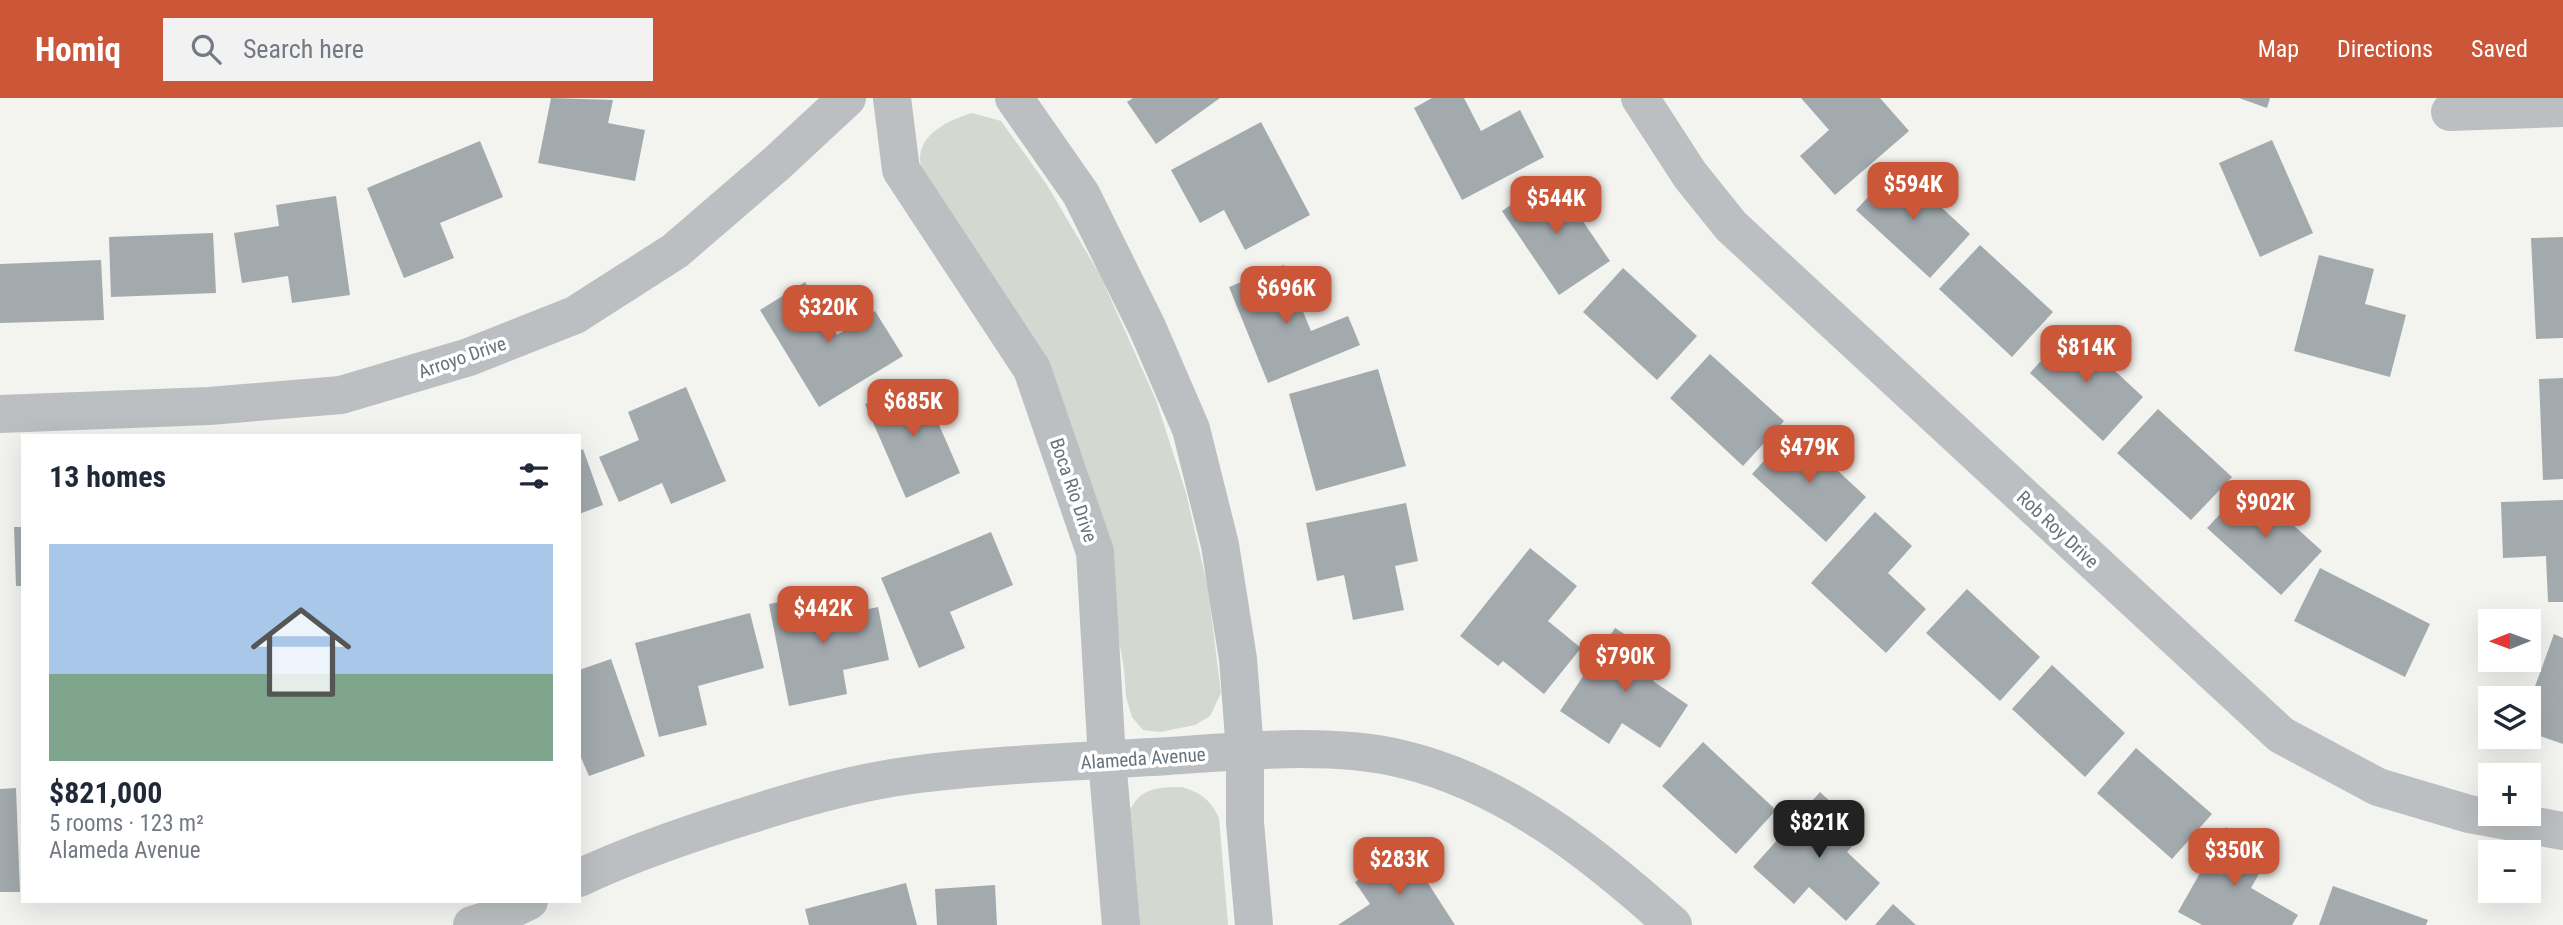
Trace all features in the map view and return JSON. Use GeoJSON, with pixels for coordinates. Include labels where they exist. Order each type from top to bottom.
{"type":"FeatureCollection","features":[{"type":"Feature","properties":{"kind":"street","name":"Arroyo Drive"},"geometry":{"type":"LineString","coordinates":[[0,414],[209,406],[341,395],[469,358],[575,315],[675,251],[776,164],[847,98]]}},
{"type":"Feature","properties":{"kind":"street","name":"Boca Rio Drive"},"geometry":{"type":"LineString","coordinates":[[892,98],[901,170],[1032,369],[1095,552],[1107,759],[1121,925]]}},
{"type":"Feature","properties":{"kind":"street"},"geometry":{"type":"LineString","coordinates":[[1014,98],[1080,194],[1147,327],[1191,429],[1220,545],[1238,659],[1245,751],[1245,823],[1254,925]]}},
{"type":"Feature","properties":{"kind":"street","name":"Rob Roy Drive"},"geometry":{"type":"LineString","coordinates":[[1640,98],[1689,175],[1731,226],[2281,735],[2378,787],[2469,814],[2563,831]]}},
{"type":"Feature","properties":{"kind":"street"},"geometry":{"type":"LineString","coordinates":[[2450,113],[2563,108]]}},
{"type":"Feature","properties":{"kind":"street","name":"Alameda Avenue"},"geometry":{"type":"LineString","coordinates":[[581,877],[692,834],[804,797],[917,774],[1245,751],[1343,751],[1401,759],[1444,772],[1504,797],[1567,838],[1631,887],[1673,925]]}},
{"type":"Feature","properties":{"kind":"street"},"geometry":{"type":"LineString","coordinates":[[472,925],[524,903]]}},
{"type":"Feature","properties":{"kind":"shaded area"},"geometry":{"type":"Polygon","coordinates":[[[972,113],[1001,121],[1047,185],[1100,275],[1156,400],[1186,493],[1208,588],[1221,693],[1210,716],[1195,725],[1160,732],[1143,730],[1132,717],[1126,697],[1124,669],[1099,530],[924,180],[920,158],[926,141],[947,123],[972,113]]]}},
{"type":"Feature","properties":{"kind":"shaded area"},"geometry":{"type":"Polygon","coordinates":[[[1182,787],[1204,798],[1219,818],[1228,925],[1135,925],[1127,815],[1143,794],[1156,789],[1182,787]]]}},
{"type":"Feature","properties":{"kind":"building"},"geometry":{"type":"Polygon","coordinates":[[[551,98],[613,100],[608,123],[645,130],[635,181],[538,163],[551,98]]]}},
{"type":"Feature","properties":{"kind":"building"},"geometry":{"type":"Polygon","coordinates":[[[1133,98],[1220,98],[1156,144],[1127,102],[1133,98]]]}},
{"type":"Feature","properties":{"kind":"building"},"geometry":{"type":"Polygon","coordinates":[[[1432,98],[1464,98],[1481,131],[1520,110],[1544,157],[1462,200],[1414,108],[1432,98]]]}},
{"type":"Feature","properties":{"kind":"building"},"geometry":{"type":"Polygon","coordinates":[[[1801,98],[1880,98],[1909,131],[1835,195],[1800,156],[1829,130],[1801,98]]]}},
{"type":"Feature","properties":{"kind":"building"},"geometry":{"type":"Polygon","coordinates":[[[2239,98],[2270,98],[2267,108],[2239,98]]]}},
{"type":"Feature","properties":{"kind":"building"},"geometry":{"type":"Polygon","coordinates":[[[1261,122],[1310,215],[1245,250],[1224,210],[1200,223],[1171,170],[1261,122]]]}},
{"type":"Feature","properties":{"kind":"building"},"geometry":{"type":"Polygon","coordinates":[[[2272,140],[2313,233],[2260,257],[2219,163],[2272,140]]]}},
{"type":"Feature","properties":{"kind":"building"},"geometry":{"type":"Polygon","coordinates":[[[480,141],[503,197],[440,223],[454,258],[404,278],[367,188],[480,141]]]}},
{"type":"Feature","properties":{"kind":"building"},"geometry":{"type":"Polygon","coordinates":[[[1897,166],[1970,234],[1930,278],[1856,210],[1897,166]]]}},
{"type":"Feature","properties":{"kind":"building"},"geometry":{"type":"Polygon","coordinates":[[[1552,176],[1610,261],[1559,295],[1502,211],[1552,176]]]}},
{"type":"Feature","properties":{"kind":"building"},"geometry":{"type":"Polygon","coordinates":[[[336,196],[350,295],[292,303],[288,276],[242,283],[234,233],[279,226],[276,205],[336,196]]]}},
{"type":"Feature","properties":{"kind":"building"},"geometry":{"type":"Polygon","coordinates":[[[213,233],[216,293],[111,297],[109,237],[213,233]]]}},
{"type":"Feature","properties":{"kind":"building"},"geometry":{"type":"Polygon","coordinates":[[[2563,237],[2563,338],[2536,339],[2531,238],[2563,237]]]}},
{"type":"Feature","properties":{"kind":"building"},"geometry":{"type":"Polygon","coordinates":[[[1980,245],[2053,312],[2012,357],[1939,289],[1980,245]]]}},
{"type":"Feature","properties":{"kind":"building"},"geometry":{"type":"Polygon","coordinates":[[[2319,255],[2374,269],[2365,304],[2406,315],[2390,377],[2294,351],[2319,255]]]}},
{"type":"Feature","properties":{"kind":"building"},"geometry":{"type":"Polygon","coordinates":[[[101,260],[104,320],[0,323],[0,264],[101,260]]]}},
{"type":"Feature","properties":{"kind":"building"},"geometry":{"type":"Polygon","coordinates":[[[1284,265],[1311,331],[1348,316],[1360,345],[1268,383],[1229,287],[1284,265]]]}},
{"type":"Feature","properties":{"kind":"building"},"geometry":{"type":"Polygon","coordinates":[[[1623,268],[1697,336],[1657,380],[1583,312],[1623,268]]]}},
{"type":"Feature","properties":{"kind":"building"},"geometry":{"type":"Polygon","coordinates":[[[805,282],[837,335],[875,311],[903,356],[819,407],[760,310],[805,282]]]}},
{"type":"Feature","properties":{"kind":"building"},"geometry":{"type":"Polygon","coordinates":[[[2070,329],[2143,397],[2103,441],[2030,373],[2070,329]]]}},
{"type":"Feature","properties":{"kind":"building"},"geometry":{"type":"Polygon","coordinates":[[[1710,354],[1784,421],[1743,466],[1670,398],[1710,354]]]}},
{"type":"Feature","properties":{"kind":"building"},"geometry":{"type":"Polygon","coordinates":[[[1378,369],[1406,466],[1316,491],[1289,394],[1378,369]]]}},
{"type":"Feature","properties":{"kind":"building"},"geometry":{"type":"Polygon","coordinates":[[[2563,378],[2563,479],[2543,480],[2539,379],[2563,378]]]}},
{"type":"Feature","properties":{"kind":"building"},"geometry":{"type":"Polygon","coordinates":[[[920,381],[960,473],[906,498],[865,404],[920,381]]]}},
{"type":"Feature","properties":{"kind":"building"},"geometry":{"type":"Polygon","coordinates":[[[686,387],[726,481],[671,504],[662,483],[619,502],[599,457],[639,440],[628,412],[686,387]]]}},
{"type":"Feature","properties":{"kind":"building"},"geometry":{"type":"Polygon","coordinates":[[[2158,409],[2232,477],[2191,520],[2117,453],[2158,409]]]}},
{"type":"Feature","properties":{"kind":"building"},"geometry":{"type":"Polygon","coordinates":[[[1793,429],[1866,497],[1826,542],[1752,474],[1793,429]]]}},
{"type":"Feature","properties":{"kind":"building"},"geometry":{"type":"Polygon","coordinates":[[[583,449],[603,505],[581,513],[583,449]]]}},
{"type":"Feature","properties":{"kind":"building"},"geometry":{"type":"Polygon","coordinates":[[[2248,484],[2322,551],[2281,595],[2207,528],[2248,484]]]}},
{"type":"Feature","properties":{"kind":"building"},"geometry":{"type":"Polygon","coordinates":[[[2563,500],[2563,602],[2548,602],[2546,556],[2503,558],[2501,502],[2563,500]]]}},
{"type":"Feature","properties":{"kind":"building"},"geometry":{"type":"Polygon","coordinates":[[[1406,503],[1418,561],[1395,566],[1404,610],[1353,620],[1344,575],[1317,581],[1306,523],[1406,503]]]}},
{"type":"Feature","properties":{"kind":"building"},"geometry":{"type":"Polygon","coordinates":[[[1875,512],[1912,546],[1888,573],[1926,609],[1886,653],[1811,583],[1875,512]]]}},
{"type":"Feature","properties":{"kind":"building"},"geometry":{"type":"Polygon","coordinates":[[[14,527],[21,527],[21,586],[16,586],[14,527]]]}},
{"type":"Feature","properties":{"kind":"building"},"geometry":{"type":"Polygon","coordinates":[[[991,532],[1013,585],[950,612],[965,648],[919,668],[881,578],[991,532]]]}},
{"type":"Feature","properties":{"kind":"building"},"geometry":{"type":"Polygon","coordinates":[[[1530,548],[1577,586],[1548,621],[1581,648],[1544,694],[1503,661],[1498,666],[1460,636],[1530,548]]]}},
{"type":"Feature","properties":{"kind":"building"},"geometry":{"type":"Polygon","coordinates":[[[2320,568],[2430,624],[2405,677],[2294,621],[2320,568]]]}},
{"type":"Feature","properties":{"kind":"building"},"geometry":{"type":"Polygon","coordinates":[[[1967,589],[2040,657],[2000,701],[1926,633],[1967,589]]]}},
{"type":"Feature","properties":{"kind":"building"},"geometry":{"type":"Polygon","coordinates":[[[827,593],[831,617],[878,607],[889,660],[843,670],[847,694],[789,706],[769,604],[827,593]]]}},
{"type":"Feature","properties":{"kind":"building"},"geometry":{"type":"Polygon","coordinates":[[[750,613],[764,668],[698,686],[707,725],[659,737],[635,643],[750,613]]]}},
{"type":"Feature","properties":{"kind":"building"},"geometry":{"type":"Polygon","coordinates":[[[1615,628],[1666,661],[1653,681],[1688,705],[1660,748],[1622,723],[1609,744],[1560,711],[1615,628]]]}},
{"type":"Feature","properties":{"kind":"building"},"geometry":{"type":"Polygon","coordinates":[[[2554,634],[2563,638],[2563,744],[2541,736],[2541,686],[2535,686],[2554,634]]]}},
{"type":"Feature","properties":{"kind":"building"},"geometry":{"type":"Polygon","coordinates":[[[611,659],[645,756],[589,776],[581,758],[581,669],[611,659]]]}},
{"type":"Feature","properties":{"kind":"building"},"geometry":{"type":"Polygon","coordinates":[[[2052,665],[2125,733],[2085,777],[2012,709],[2052,665]]]}},
{"type":"Feature","properties":{"kind":"building"},"geometry":{"type":"Polygon","coordinates":[[[1703,742],[1776,810],[1736,854],[1662,786],[1703,742]]]}},
{"type":"Feature","properties":{"kind":"building"},"geometry":{"type":"Polygon","coordinates":[[[2136,748],[2212,814],[2172,859],[2097,793],[2136,748]]]}},
{"type":"Feature","properties":{"kind":"building"},"geometry":{"type":"Polygon","coordinates":[[[16,788],[20,892],[0,892],[0,789],[16,788]]]}},
{"type":"Feature","properties":{"kind":"building"},"geometry":{"type":"Polygon","coordinates":[[[1820,792],[1864,833],[1847,852],[1880,883],[1846,921],[1809,887],[1794,904],[1753,867],[1820,792]]]}},
{"type":"Feature","properties":{"kind":"building"},"geometry":{"type":"Polygon","coordinates":[[[2226,827],[2271,852],[2251,888],[2298,915],[2292,925],[2202,925],[2178,912],[2226,827]]]}},
{"type":"Feature","properties":{"kind":"building"},"geometry":{"type":"Polygon","coordinates":[[[1406,849],[1455,925],[1338,925],[1370,904],[1355,882],[1406,849]]]}},
{"type":"Feature","properties":{"kind":"building"},"geometry":{"type":"Polygon","coordinates":[[[906,883],[917,925],[809,925],[805,909],[906,883]]]}},
{"type":"Feature","properties":{"kind":"building"},"geometry":{"type":"Polygon","coordinates":[[[995,885],[997,925],[937,925],[935,889],[995,885]]]}},
{"type":"Feature","properties":{"kind":"building"},"geometry":{"type":"Polygon","coordinates":[[[2333,886],[2428,920],[2426,925],[2319,925],[2333,886]]]}},
{"type":"Feature","properties":{"kind":"building"},"geometry":{"type":"Polygon","coordinates":[[[1893,904],[1916,925],[1875,925],[1893,904]]]}}]}
